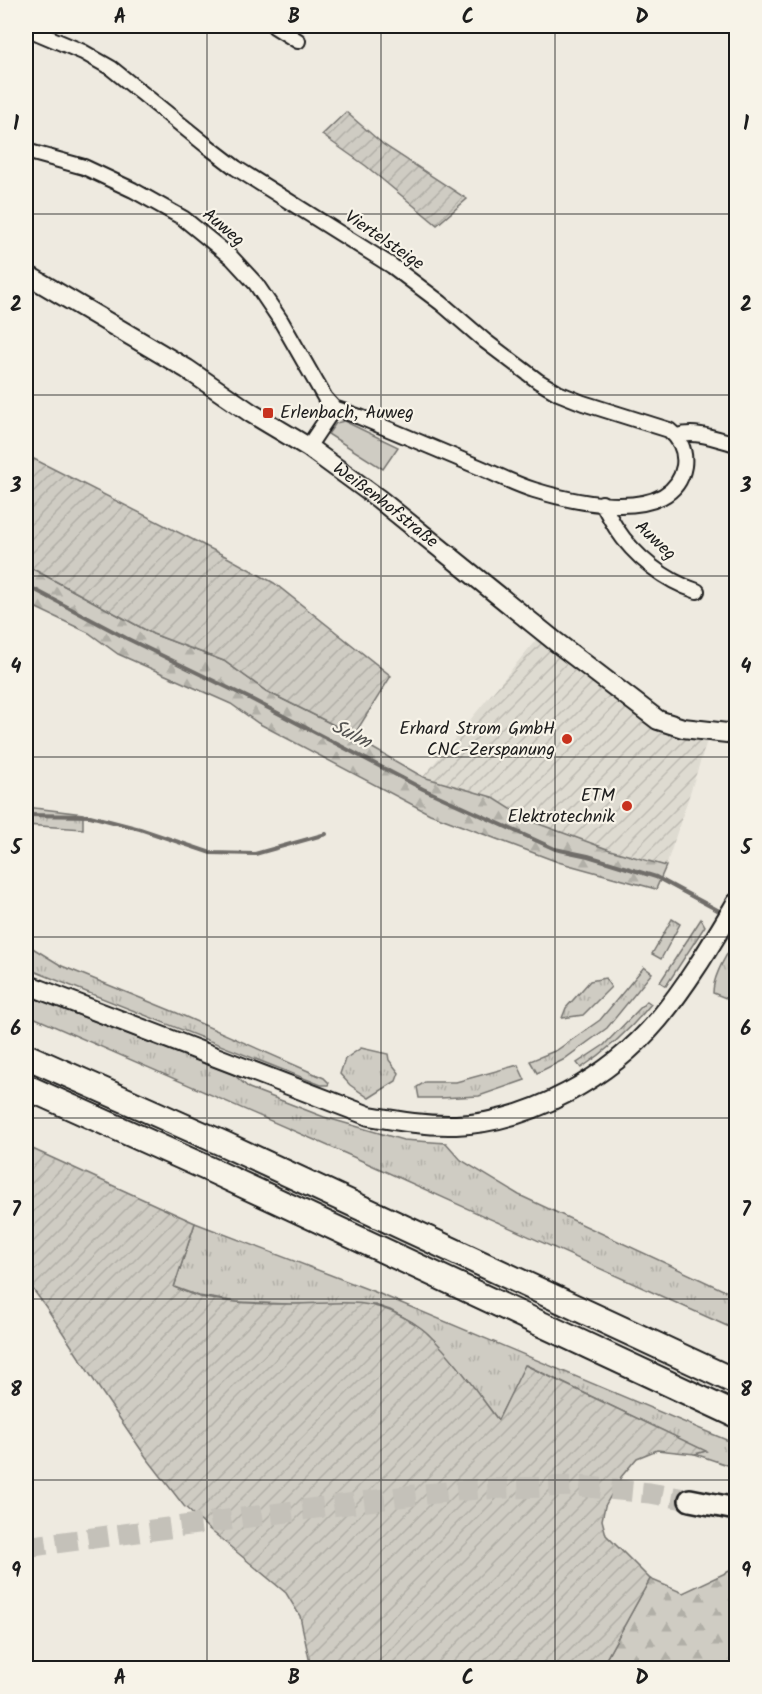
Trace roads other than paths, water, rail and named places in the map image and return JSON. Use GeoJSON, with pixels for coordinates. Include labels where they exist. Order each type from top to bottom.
{"type":"FeatureCollection","features":[{"type":"Feature","properties":{"kind":"highway"},"geometry":{"type":"LineString","coordinates":[[26,1056],[224,1144],[736,1382]]}},
{"type":"Feature","properties":{"kind":"highway"},"geometry":{"type":"LineString","coordinates":[[26,1087],[212,1170],[736,1414]]}},
{"type":"Feature","properties":{"kind":"main road"},"geometry":{"type":"LineString","coordinates":[[690,1500],[736,1509]]}},
{"type":"Feature","properties":{"kind":"street"},"geometry":{"type":"LineString","coordinates":[[274,26],[298,41]]}},
{"type":"Feature","properties":{"kind":"street","name":"Viertelsteige"},"geometry":{"type":"LineString","coordinates":[[26,28],[83,52],[111,68],[236,168],[392,266],[441,303],[485,341],[538,381],[558,393],[658,426],[677,436],[693,433],[736,444]]}},
{"type":"Feature","properties":{"kind":"street","name":"Auweg"},"geometry":{"type":"LineString","coordinates":[[26,151],[84,167],[133,190],[183,218],[232,258],[256,284],[282,321],[325,398],[334,408],[533,490],[602,503],[640,504],[654,501],[674,488],[684,468],[685,457],[677,436]]}},
{"type":"Feature","properties":{"kind":"street","name":"Weißenhofstraße"},"geometry":{"type":"LineString","coordinates":[[26,274],[187,369],[251,413],[308,447],[379,499],[556,642],[658,720],[683,728],[736,734]]}},
{"type":"Feature","properties":{"kind":"street"},"geometry":{"type":"LineString","coordinates":[[308,447],[334,408]]}},
{"type":"Feature","properties":{"kind":"street","name":"Auweg"},"geometry":{"type":"LineString","coordinates":[[602,503],[616,529],[633,550],[658,571],[682,586],[697,591]]}},
{"type":"Feature","properties":{"kind":"street"},"geometry":{"type":"LineString","coordinates":[[26,984],[369,1116],[421,1124],[457,1125],[510,1115],[537,1107],[579,1087],[614,1064],[636,1044],[676,998],[736,904]]}},
{"type":"Feature","properties":{"kind":"waterway","name":"Sulm"},"geometry":{"type":"LineString","coordinates":[[26,585],[423,789],[555,849],[588,856],[656,877],[723,913]]}},
{"type":"Feature","properties":{"kind":"waterway"},"geometry":{"type":"LineString","coordinates":[[26,815],[90,816],[140,829],[211,853],[255,854],[326,834]]}},
{"type":"Feature","properties":{"kind":"tunnel"},"geometry":{"type":"LineString","coordinates":[[26,1547],[414,1495],[478,1489],[578,1486],[650,1493],[690,1500]]}},
{"type":"Feature","properties":{"kind":"place","name":"Erlenbach, Auweg"},"geometry":{"type":"Point","coordinates":[268,413]}},
{"type":"Feature","properties":{"kind":"place","name":"Erhard Strom GmbH CNC-Zerspanung"},"geometry":{"type":"Point","coordinates":[567,739]}},
{"type":"Feature","properties":{"kind":"place","name":"ETM Elektrotechnik"},"geometry":{"type":"Point","coordinates":[627,806]}}]}
